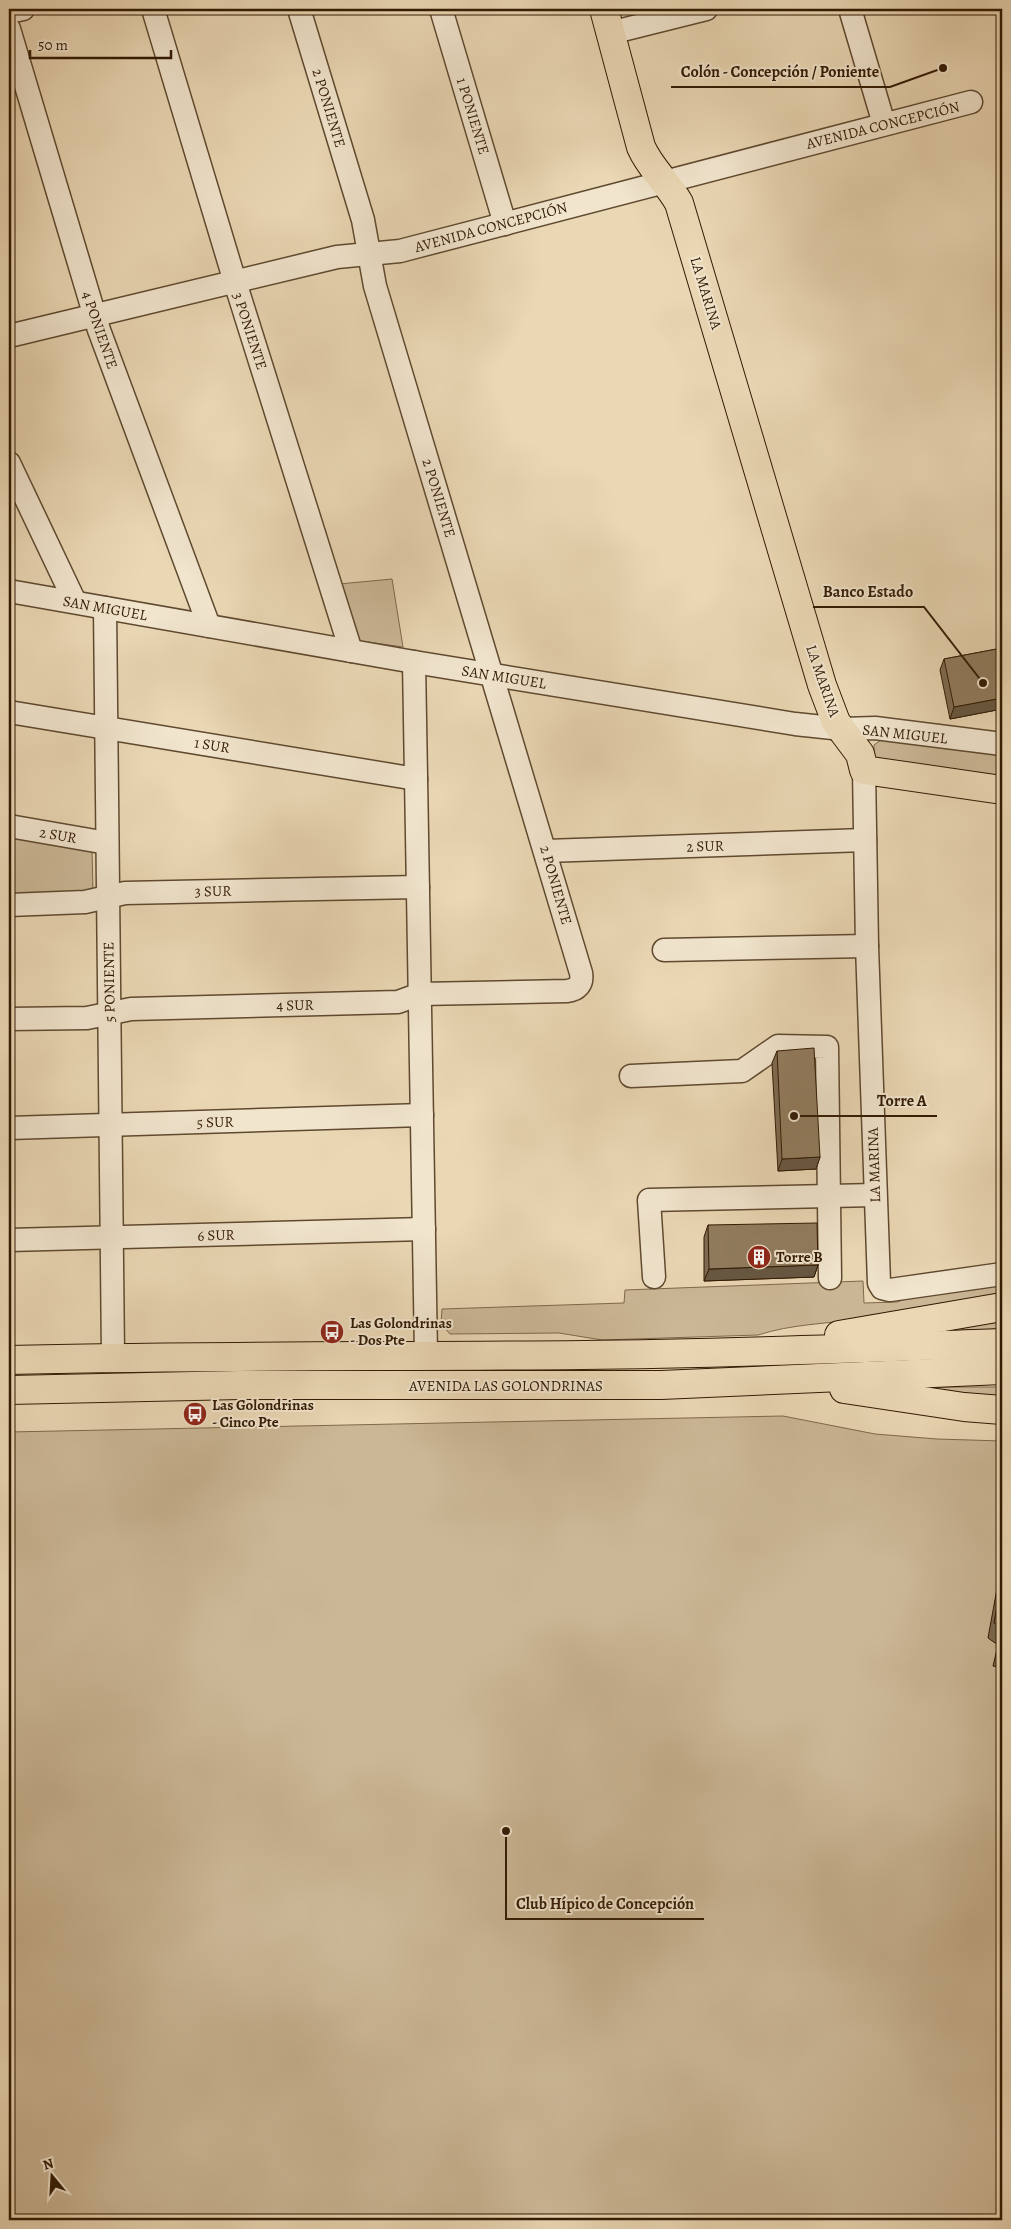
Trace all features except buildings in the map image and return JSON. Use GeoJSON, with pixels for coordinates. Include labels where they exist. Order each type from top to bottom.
{"type":"FeatureCollection","features":[{"type":"Feature","properties":{"kind":"main road","name":"LA MARINA"},"geometry":{"type":"LineString","coordinates":[[607,21],[641,147],[647,160],[679,203],[822,685],[832,712],[857,748],[864,770]]}},
{"type":"Feature","properties":{"kind":"main road"},"geometry":{"type":"LineString","coordinates":[[864,770],[1002,790]]}},
{"type":"Feature","properties":{"kind":"main road"},"geometry":{"type":"LineString","coordinates":[[755,1352],[861,1330],[1002,1307]]}},
{"type":"Feature","properties":{"kind":"main road","name":"AVENIDA LAS GOLONDRINAS"},"geometry":{"type":"LineString","coordinates":[[9,1360],[269,1355],[582,1355],[755,1352],[1002,1343]]}},
{"type":"Feature","properties":{"kind":"main road"},"geometry":{"type":"LineString","coordinates":[[83,1388],[103,1374],[112,1357]]}},
{"type":"Feature","properties":{"kind":"main road","name":"AVENIDA LAS GOLONDRINAS"},"geometry":{"type":"LineString","coordinates":[[9,1390],[240,1385],[651,1386],[1002,1370]]}},
{"type":"Feature","properties":{"kind":"main road"},"geometry":{"type":"LineString","coordinates":[[796,1380],[909,1399],[1002,1410]]}},
{"type":"Feature","properties":{"kind":"street"},"geometry":{"type":"LineString","coordinates":[[9,12],[23,9]]}},
{"type":"Feature","properties":{"kind":"street","name":"3 PONIENTE"},"geometry":{"type":"LineString","coordinates":[[154,9],[235,282],[351,651]]}},
{"type":"Feature","properties":{"kind":"street","name":"2 PONIENTE"},"geometry":{"type":"LineString","coordinates":[[299,9],[363,220],[378,296],[546,851],[581,973],[579,986]]}},
{"type":"Feature","properties":{"kind":"street","name":"1 PONIENTE"},"geometry":{"type":"LineString","coordinates":[[441,9],[505,224]]}},
{"type":"Feature","properties":{"kind":"street"},"geometry":{"type":"LineString","coordinates":[[607,21],[706,9]]}},
{"type":"Feature","properties":{"kind":"street"},"geometry":{"type":"LineString","coordinates":[[850,9],[884,124]]}},
{"type":"Feature","properties":{"kind":"street","name":"4 PONIENTE"},"geometry":{"type":"LineString","coordinates":[[9,29],[94,315],[209,626]]}},
{"type":"Feature","properties":{"kind":"street","name":"AVENIDA CONCEPCIÓN"},"geometry":{"type":"LineString","coordinates":[[9,336],[337,257],[400,251],[971,102]]}},
{"type":"Feature","properties":{"kind":"street"},"geometry":{"type":"LineString","coordinates":[[9,463],[75,602]]}},
{"type":"Feature","properties":{"kind":"street","name":"SAN MIGUEL"},"geometry":{"type":"LineString","coordinates":[[9,591],[414,662],[787,722],[842,729],[875,728],[1002,744]]}},
{"type":"Feature","properties":{"kind":"street","name":"5 PONIENTE"},"geometry":{"type":"LineString","coordinates":[[105,608],[112,1357]]}},
{"type":"Feature","properties":{"kind":"street"},"geometry":{"type":"LineString","coordinates":[[414,662],[426,1354]]}},
{"type":"Feature","properties":{"kind":"street","name":"1 SUR"},"geometry":{"type":"LineString","coordinates":[[9,712],[416,779]]}},
{"type":"Feature","properties":{"kind":"street","name":"LA MARINA"},"geometry":{"type":"LineString","coordinates":[[864,770],[867,946],[878,1278],[882,1288],[890,1290],[1002,1274]]}},
{"type":"Feature","properties":{"kind":"street","name":"2 SUR"},"geometry":{"type":"LineString","coordinates":[[9,826],[107,843]]}},
{"type":"Feature","properties":{"kind":"street","name":"2 SUR"},"geometry":{"type":"LineString","coordinates":[[546,851],[865,840]]}},
{"type":"Feature","properties":{"kind":"street","name":"3 SUR"},"geometry":{"type":"LineString","coordinates":[[9,905],[85,902],[125,893],[418,887]]}},
{"type":"Feature","properties":{"kind":"street"},"geometry":{"type":"LineString","coordinates":[[664,950],[867,946]]}},
{"type":"Feature","properties":{"kind":"street","name":"4 SUR"},"geometry":{"type":"LineString","coordinates":[[9,1020],[88,1018],[131,1008],[398,1002],[420,994],[567,992],[579,986]]}},
{"type":"Feature","properties":{"kind":"street"},"geometry":{"type":"LineString","coordinates":[[631,1076],[742,1071],[778,1046],[827,1046],[830,1278]]}},
{"type":"Feature","properties":{"kind":"street","name":"5 SUR"},"geometry":{"type":"LineString","coordinates":[[9,1128],[422,1115]]}},
{"type":"Feature","properties":{"kind":"street"},"geometry":{"type":"LineString","coordinates":[[654,1277],[648,1200],[875,1195]]}},
{"type":"Feature","properties":{"kind":"street","name":"6 SUR"},"geometry":{"type":"LineString","coordinates":[[9,1240],[424,1229]]}},
{"type":"Feature","properties":{"kind":"street"},"geometry":{"type":"LineString","coordinates":[[240,1385],[248,1368],[269,1355]]}},
{"type":"Feature","properties":{"kind":"shaded area"},"geometry":{"type":"Polygon","coordinates":[[[392,579],[403,647],[360,641],[339,584],[392,579]]]}},
{"type":"Feature","properties":{"kind":"shaded area"},"geometry":{"type":"Polygon","coordinates":[[[891,739],[1002,754],[1002,780],[874,758],[874,745],[881,740],[891,739]]]}},
{"type":"Feature","properties":{"kind":"shaded area"},"geometry":{"type":"Polygon","coordinates":[[[9,836],[92,851],[93,891],[9,894],[9,836]]]}},
{"type":"Feature","properties":{"kind":"shaded area"},"geometry":{"type":"Polygon","coordinates":[[[863,1281],[864,1303],[897,1302],[911,1297],[1002,1282],[1002,1295],[859,1319],[796,1326],[758,1335],[602,1340],[559,1333],[450,1334],[441,1324],[442,1309],[624,1303],[625,1290],[863,1281]]]}},
{"type":"Feature","properties":{"kind":"shaded area"},"geometry":{"type":"Polygon","coordinates":[[[1002,1318],[1002,1329],[921,1332],[1002,1318]]]}},
{"type":"Feature","properties":{"kind":"shaded area"},"geometry":{"type":"Polygon","coordinates":[[[923,1387],[1002,1387],[1002,1399],[923,1387]]]}},
{"type":"Feature","properties":{"kind":"shaded area"},"geometry":{"type":"Polygon","coordinates":[[[783,1416],[875,1434],[937,1439],[1002,1441],[1002,2220],[9,2220],[9,1432],[783,1416]]]}},
{"type":"Feature","properties":{"kind":"place","name":"Colón - Concepción / Poniente"},"geometry":{"type":"Point","coordinates":[943,68]}},
{"type":"Feature","properties":{"kind":"place","name":"Banco Estado"},"geometry":{"type":"Point","coordinates":[983,683]}},
{"type":"Feature","properties":{"kind":"place","name":"Torre A"},"geometry":{"type":"Point","coordinates":[794,1116]}},
{"type":"Feature","properties":{"kind":"place","name":"Torre B"},"geometry":{"type":"Point","coordinates":[759,1257]}},
{"type":"Feature","properties":{"kind":"place","name":"Las Golondrinas - Dos Pte"},"geometry":{"type":"Point","coordinates":[332,1332]}},
{"type":"Feature","properties":{"kind":"place","name":"Las Golondrinas - Cinco Pte"},"geometry":{"type":"Point","coordinates":[195,1414]}},
{"type":"Feature","properties":{"kind":"place","name":"Club Hípico de Concepción"},"geometry":{"type":"Point","coordinates":[506,1831]}}]}
